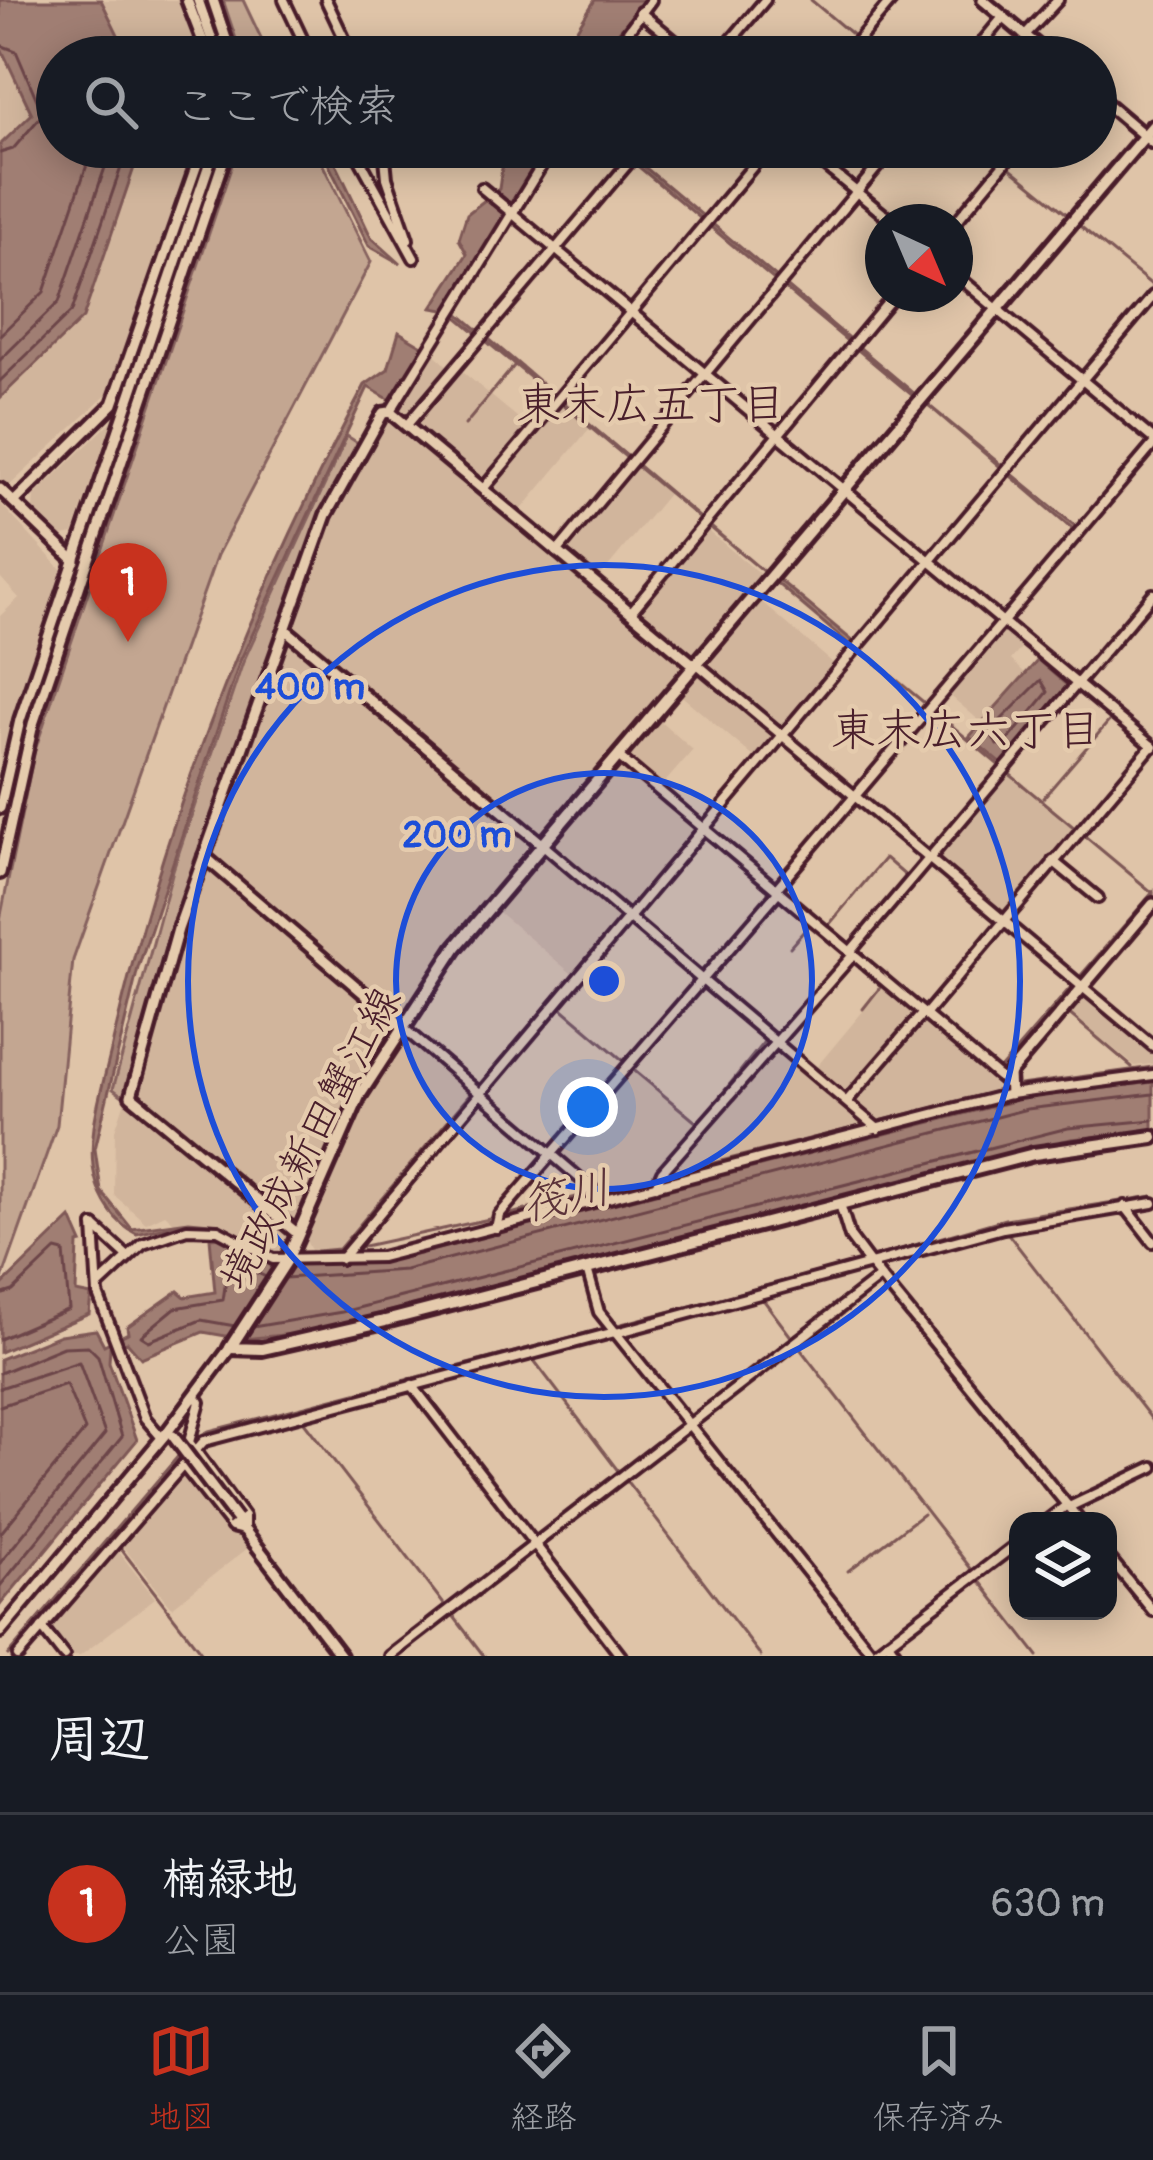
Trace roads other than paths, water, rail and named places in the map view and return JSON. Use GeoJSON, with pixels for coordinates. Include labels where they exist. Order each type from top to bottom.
{"type":"FeatureCollection","features":[{"type":"Feature","properties":{"kind":"main road","name":"境政成新田蟹江線"},"geometry":{"type":"LineString","coordinates":[[1150,135],[456,947],[358,1096],[287,1260],[232,1345],[262,1349],[1034,1154],[1153,1137]]}},
{"type":"Feature","properties":{"kind":"street"},"geometry":{"type":"LineString","coordinates":[[187,0],[204,36]]}},
{"type":"Feature","properties":{"kind":"street"},"geometry":{"type":"LineString","coordinates":[[198,0],[208,36]]}},
{"type":"Feature","properties":{"kind":"street"},"geometry":{"type":"LineString","coordinates":[[213,0],[225,36]]}},
{"type":"Feature","properties":{"kind":"street"},"geometry":{"type":"LineString","coordinates":[[284,0],[301,36]]}},
{"type":"Feature","properties":{"kind":"street"},"geometry":{"type":"LineString","coordinates":[[326,0],[343,36]]}},
{"type":"Feature","properties":{"kind":"street"},"geometry":{"type":"LineString","coordinates":[[623,36],[650,0]]}},
{"type":"Feature","properties":{"kind":"street"},"geometry":{"type":"LineString","coordinates":[[735,36],[765,0]]}},
{"type":"Feature","properties":{"kind":"street"},"geometry":{"type":"LineString","coordinates":[[862,36],[892,0]]}},
{"type":"Feature","properties":{"kind":"street"},"geometry":{"type":"LineString","coordinates":[[983,0],[1025,35],[1058,0]]}},
{"type":"Feature","properties":{"kind":"street"},"geometry":{"type":"LineString","coordinates":[[640,12],[669,36]]}},
{"type":"Feature","properties":{"kind":"street"},"geometry":{"type":"LineString","coordinates":[[987,36],[1003,17]]}},
{"type":"Feature","properties":{"kind":"street"},"geometry":{"type":"LineString","coordinates":[[1117,111],[1150,135]]}},
{"type":"Feature","properties":{"kind":"street"},"geometry":{"type":"LineString","coordinates":[[14,502],[112,404],[196,168]]}},
{"type":"Feature","properties":{"kind":"street"},"geometry":{"type":"LineString","coordinates":[[0,873],[4,814],[20,720],[208,168]]}},
{"type":"Feature","properties":{"kind":"street"},"geometry":{"type":"LineString","coordinates":[[4,814],[221,168]]}},
{"type":"Feature","properties":{"kind":"street"},"geometry":{"type":"LineString","coordinates":[[365,168],[414,258],[386,168]]}},
{"type":"Feature","properties":{"kind":"street"},"geometry":{"type":"LineString","coordinates":[[390,412],[539,168]]}},
{"type":"Feature","properties":{"kind":"street"},"geometry":{"type":"LineString","coordinates":[[406,426],[624,168]]}},
{"type":"Feature","properties":{"kind":"street"},"geometry":{"type":"LineString","coordinates":[[483,489],[751,168]]}},
{"type":"Feature","properties":{"kind":"street"},"geometry":{"type":"LineString","coordinates":[[827,168],[870,204]]}},
{"type":"Feature","properties":{"kind":"street"},"geometry":{"type":"LineString","coordinates":[[557,552],[876,168]]}},
{"type":"Feature","properties":{"kind":"street"},"geometry":{"type":"LineString","coordinates":[[971,204],[1001,168]]}},
{"type":"Feature","properties":{"kind":"street"},"geometry":{"type":"LineString","coordinates":[[485,190],[1152,746],[847,1101]]}},
{"type":"Feature","properties":{"kind":"street"},"geometry":{"type":"LineString","coordinates":[[496,1228],[499,1215],[1153,442],[973,289]]}},
{"type":"Feature","properties":{"kind":"street"},"geometry":{"type":"LineString","coordinates":[[341,1258],[1153,296]]}},
{"type":"Feature","properties":{"kind":"street"},"geometry":{"type":"LineString","coordinates":[[631,612],[880,312]]}},
{"type":"Feature","properties":{"kind":"street"},"geometry":{"type":"LineString","coordinates":[[298,1234],[131,1096],[204,856],[326,515],[383,413],[390,412],[1153,1046]]}},
{"type":"Feature","properties":{"kind":"street"},"geometry":{"type":"LineString","coordinates":[[0,489],[74,560],[86,564]]}},
{"type":"Feature","properties":{"kind":"street"},"geometry":{"type":"LineString","coordinates":[[655,1188],[662,1172],[1153,594]]}},
{"type":"Feature","properties":{"kind":"street"},"geometry":{"type":"LineString","coordinates":[[286,630],[880,1130]]}},
{"type":"Feature","properties":{"kind":"street"},"geometry":{"type":"LineString","coordinates":[[617,756],[926,1013],[1008,1089]]}},
{"type":"Feature","properties":{"kind":"street"},"geometry":{"type":"LineString","coordinates":[[204,856],[605,1200]]}},
{"type":"Feature","properties":{"kind":"street"},"geometry":{"type":"LineString","coordinates":[[1054,861],[1097,898]]}},
{"type":"Feature","properties":{"kind":"street"},"geometry":{"type":"LineString","coordinates":[[1008,1089],[1079,985],[1153,904]]}},
{"type":"Feature","properties":{"kind":"street"},"geometry":{"type":"LineString","coordinates":[[99,1285],[157,1237],[196,1228],[218,1230],[262,1257],[381,1257],[880,1130],[1008,1089],[1153,1075]]}},
{"type":"Feature","properties":{"kind":"street"},"geometry":{"type":"LineString","coordinates":[[191,1447],[222,1434],[869,1261],[1004,1228],[1153,1203]]}},
{"type":"Feature","properties":{"kind":"street"},"geometry":{"type":"LineString","coordinates":[[840,1204],[850,1237],[1073,1512]]}},
{"type":"Feature","properties":{"kind":"street"},"geometry":{"type":"LineString","coordinates":[[1125,1206],[1153,1242]]}},
{"type":"Feature","properties":{"kind":"street"},"geometry":{"type":"LineString","coordinates":[[128,1257],[94,1226],[99,1285],[145,1418],[168,1435],[341,1656]]}},
{"type":"Feature","properties":{"kind":"street"},"geometry":{"type":"LineString","coordinates":[[586,1269],[599,1312],[871,1655],[1009,1550]]}},
{"type":"Feature","properties":{"kind":"street"},"geometry":{"type":"LineString","coordinates":[[390,1656],[880,1276]]}},
{"type":"Feature","properties":{"kind":"street"},"geometry":{"type":"LineString","coordinates":[[0,1632],[168,1435],[232,1345]]}},
{"type":"Feature","properties":{"kind":"street"},"geometry":{"type":"LineString","coordinates":[[412,1385],[622,1656]]}},
{"type":"Feature","properties":{"kind":"street"},"geometry":{"type":"LineString","coordinates":[[18,1656],[183,1465],[200,1402],[195,1396]]}},
{"type":"Feature","properties":{"kind":"street"},"geometry":{"type":"LineString","coordinates":[[191,1447],[244,1517],[244,1530]]}},
{"type":"Feature","properties":{"kind":"street"},"geometry":{"type":"LineString","coordinates":[[183,1465],[232,1527],[244,1530]]}},
{"type":"Feature","properties":{"kind":"street"},"geometry":{"type":"LineString","coordinates":[[1059,1512],[1153,1467]]}},
{"type":"Feature","properties":{"kind":"street"},"geometry":{"type":"LineString","coordinates":[[1117,1567],[1153,1611]]}},
{"type":"Feature","properties":{"kind":"street"},"geometry":{"type":"LineString","coordinates":[[42,1628],[64,1656]]}},
{"type":"Feature","properties":{"kind":"street"},"geometry":{"type":"LineString","coordinates":[[888,1642],[898,1656]]}},
{"type":"Feature","properties":{"kind":"water"},"geometry":{"type":"Polygon","coordinates":[[[0,0],[101,0],[119,36],[36,36],[36,168],[134,168],[83,318],[0,398],[0,145],[32,114],[0,46],[0,0]]]}},
{"type":"Feature","properties":{"kind":"water"},"geometry":{"type":"Polygon","coordinates":[[[595,0],[646,0],[614,36],[572,36],[595,0]]]}},
{"type":"Feature","properties":{"kind":"water"},"geometry":{"type":"Polygon","coordinates":[[[330,168],[338,168],[371,237],[401,264],[369,246],[330,168]]]}},
{"type":"Feature","properties":{"kind":"water"},"geometry":{"type":"Polygon","coordinates":[[[502,168],[536,168],[451,307],[764,572],[450,311],[432,308],[467,254],[459,239],[467,214],[499,189],[502,168]]]}},
{"type":"Feature","properties":{"kind":"water"},"geometry":{"type":"Polygon","coordinates":[[[640,168],[646,168],[913,396],[640,168]]]}},
{"type":"Feature","properties":{"kind":"water"},"geometry":{"type":"Polygon","coordinates":[[[399,332],[424,347],[392,401],[368,387],[240,661],[138,968],[95,1149],[101,1191],[132,1229],[189,1221],[220,1224],[171,1226],[137,1234],[116,1218],[101,1194],[92,1144],[134,957],[187,788],[251,623],[365,385],[388,369],[399,332]]]}},
{"type":"Feature","properties":{"kind":"water"},"geometry":{"type":"Polygon","coordinates":[[[927,404],[1078,528],[1075,531],[927,404]]]}},
{"type":"Feature","properties":{"kind":"water"},"geometry":{"type":"Polygon","coordinates":[[[778,579],[855,643],[702,823],[850,645],[773,580],[778,579]]]}},
{"type":"Feature","properties":{"kind":"water"},"geometry":{"type":"Polygon","coordinates":[[[1038,660],[1069,687],[1003,765],[969,737],[1038,660]]]}},
{"type":"Feature","properties":{"kind":"water"},"geometry":{"type":"Polygon","coordinates":[[[709,825],[999,1070],[1153,892],[1153,898],[1000,1074],[709,825]]]}},
{"type":"Feature","properties":{"kind":"water"},"geometry":{"type":"Polygon","coordinates":[[[1153,1082],[1153,1131],[1071,1139],[303,1333],[243,1339],[203,1332],[141,1358],[127,1342],[110,1347],[109,1362],[137,1440],[0,1605],[0,1359],[60,1335],[96,1330],[104,1345],[128,1333],[127,1327],[178,1291],[185,1297],[215,1292],[210,1238],[222,1237],[272,1266],[403,1258],[1025,1098],[1153,1082]]]}},
{"type":"Feature","properties":{"kind":"water"},"geometry":{"type":"Polygon","coordinates":[[[1153,1196],[994,1225],[863,1260],[1005,1219],[1153,1196]]]}},
{"type":"Feature","properties":{"kind":"water"},"geometry":{"type":"Polygon","coordinates":[[[71,1218],[82,1243],[78,1244],[76,1292],[91,1295],[89,1314],[0,1352],[0,1287],[71,1218]]]}},
{"type":"Feature","properties":{"kind":"water"},"geometry":{"type":"Polygon","coordinates":[[[692,1306],[208,1435],[181,1457],[7,1656],[192,1440],[209,1431],[692,1306]]]}},
{"type":"Feature","properties":{"kind":"waterway"},"geometry":{"type":"LineString","coordinates":[[811,0],[854,36]]}},
{"type":"Feature","properties":{"kind":"waterway"},"geometry":{"type":"LineString","coordinates":[[1006,310],[1145,145]]}},
{"type":"Feature","properties":{"kind":"waterway"},"geometry":{"type":"LineString","coordinates":[[1010,168],[1068,215]]}},
{"type":"Feature","properties":{"kind":"waterway"},"geometry":{"type":"LineString","coordinates":[[1080,226],[1153,286]]}},
{"type":"Feature","properties":{"kind":"waterway"},"geometry":{"type":"LineString","coordinates":[[924,406],[999,318]]}},
{"type":"Feature","properties":{"kind":"waterway"},"geometry":{"type":"LineString","coordinates":[[465,425],[514,366]]}},
{"type":"Feature","properties":{"kind":"waterway"},"geometry":{"type":"LineString","coordinates":[[862,479],[919,411]]}},
{"type":"Feature","properties":{"kind":"waterway"},"geometry":{"type":"LineString","coordinates":[[791,563],[837,508]]}},
{"type":"Feature","properties":{"kind":"waterway"},"geometry":{"type":"LineString","coordinates":[[695,656],[762,576]]}},
{"type":"Feature","properties":{"kind":"waterway"},"geometry":{"type":"LineString","coordinates":[[860,650],[927,705]]}},
{"type":"Feature","properties":{"kind":"waterway"},"geometry":{"type":"LineString","coordinates":[[934,711],[1001,767]]}},
{"type":"Feature","properties":{"kind":"waterway"},"geometry":{"type":"LineString","coordinates":[[1043,798],[1111,719]]}},
{"type":"Feature","properties":{"kind":"waterway"},"geometry":{"type":"LineString","coordinates":[[1007,772],[1076,829]]}},
{"type":"Feature","properties":{"kind":"waterway"},"geometry":{"type":"LineString","coordinates":[[626,911],[697,829]]}},
{"type":"Feature","properties":{"kind":"waterway"},"geometry":{"type":"LineString","coordinates":[[1081,833],[1153,893]]}},
{"type":"Feature","properties":{"kind":"waterway"},"geometry":{"type":"LineString","coordinates":[[828,926],[885,858],[908,878]]}},
{"type":"Feature","properties":{"kind":"waterway"},"geometry":{"type":"LineString","coordinates":[[478,1086],[622,917]]}},
{"type":"Feature","properties":{"kind":"waterway"},"geometry":{"type":"LineString","coordinates":[[790,947],[810,924]]}},
{"type":"Feature","properties":{"kind":"waterway"},"geometry":{"type":"LineString","coordinates":[[863,1009],[882,985]]}},
{"type":"Feature","properties":{"kind":"waterway"},"geometry":{"type":"LineString","coordinates":[[558,1005],[625,1062]]}},
{"type":"Feature","properties":{"kind":"waterway"},"geometry":{"type":"LineString","coordinates":[[1067,1012],[1132,1067]]}},
{"type":"Feature","properties":{"kind":"waterway"},"geometry":{"type":"LineString","coordinates":[[701,1120],[767,1038]]}},
{"type":"Feature","properties":{"kind":"waterway"},"geometry":{"type":"LineString","coordinates":[[630,1067],[697,1123]]}},
{"type":"Feature","properties":{"kind":"waterway"},"geometry":{"type":"LineString","coordinates":[[1020,1085],[1153,1067]]}},
{"type":"Feature","properties":{"kind":"waterway"},"geometry":{"type":"LineString","coordinates":[[876,1122],[998,1091]]}},
{"type":"Feature","properties":{"kind":"waterway"},"geometry":{"type":"LineString","coordinates":[[317,1251],[339,1249],[472,1092]]}},
{"type":"Feature","properties":{"kind":"waterway"},"geometry":{"type":"LineString","coordinates":[[665,1175],[865,1125]]}},
{"type":"Feature","properties":{"kind":"waterway","name":"筏川"},"geometry":{"type":"LineString","coordinates":[[621,1186],[654,1178]]}},
{"type":"Feature","properties":{"kind":"waterway","name":"筏川"},"geometry":{"type":"LineString","coordinates":[[503,1216],[592,1193]]}},
{"type":"Feature","properties":{"kind":"waterway"},"geometry":{"type":"LineString","coordinates":[[355,1248],[494,1218]]}},
{"type":"Feature","properties":{"kind":"waterway"},"geometry":{"type":"LineString","coordinates":[[218,1224],[272,1253]]}},
{"type":"Feature","properties":{"kind":"waterway"},"geometry":{"type":"LineString","coordinates":[[1006,1231],[1153,1421]]}},
{"type":"Feature","properties":{"kind":"waterway"},"geometry":{"type":"LineString","coordinates":[[762,1298],[792,1338]]}},
{"type":"Feature","properties":{"kind":"waterway"},"geometry":{"type":"LineString","coordinates":[[798,1346],[972,1570]]}},
{"type":"Feature","properties":{"kind":"waterway"},"geometry":{"type":"LineString","coordinates":[[533,1359],[619,1472]]}},
{"type":"Feature","properties":{"kind":"waterway"},"geometry":{"type":"LineString","coordinates":[[301,1418],[446,1607]]}},
{"type":"Feature","properties":{"kind":"waterway"},"geometry":{"type":"LineString","coordinates":[[625,1479],[761,1656]]}},
{"type":"Feature","properties":{"kind":"waterway"},"geometry":{"type":"LineString","coordinates":[[848,1571],[923,1514]]}},
{"type":"Feature","properties":{"kind":"waterway"},"geometry":{"type":"LineString","coordinates":[[118,1545],[204,1656]]}},
{"type":"Feature","properties":{"kind":"waterway"},"geometry":{"type":"LineString","coordinates":[[979,1580],[1038,1656]]}},
{"type":"Feature","properties":{"kind":"waterway"},"geometry":{"type":"LineString","coordinates":[[452,1614],[484,1656]]}},
{"type":"Feature","properties":{"kind":"place","name":"楠緑地"},"geometry":{"type":"Point","coordinates":[128,642]}},
{"type":"Feature","properties":{"kind":"district","name":"東末広五丁目"},"geometry":{"type":"Point","coordinates":[651,403]}},
{"type":"Feature","properties":{"kind":"district","name":"東末広六丁目"},"geometry":{"type":"Point","coordinates":[966,729]}}]}
